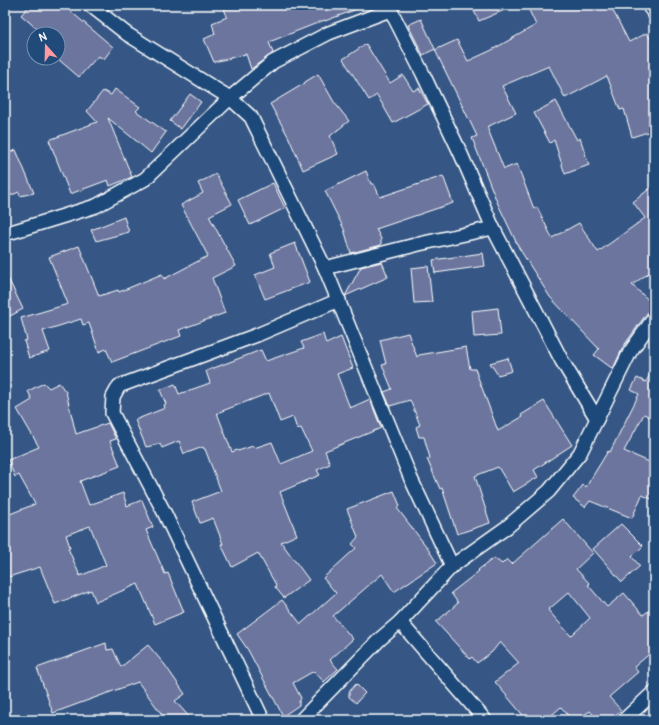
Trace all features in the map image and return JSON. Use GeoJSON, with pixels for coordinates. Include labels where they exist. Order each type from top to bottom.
{"type":"FeatureCollection","features":[{"type":"Feature","properties":{"kind":"street"},"geometry":{"type":"LineString","coordinates":[[90,5],[127,34],[230,98],[251,117],[325,268],[411,479],[452,566]]}},
{"type":"Feature","properties":{"kind":"street"},"geometry":{"type":"LineString","coordinates":[[648,5],[654,13]]}},
{"type":"Feature","properties":{"kind":"street"},"geometry":{"type":"LineString","coordinates":[[5,234],[96,206],[145,179],[230,98],[273,62],[329,33],[389,8],[460,152],[493,228],[562,361],[597,419]]}},
{"type":"Feature","properties":{"kind":"street"},"geometry":{"type":"LineString","coordinates":[[325,268],[420,244],[493,228]]}},
{"type":"Feature","properties":{"kind":"street"},"geometry":{"type":"LineString","coordinates":[[263,720],[164,512],[112,413],[113,397],[119,386],[257,335],[339,300]]}},
{"type":"Feature","properties":{"kind":"street"},"geometry":{"type":"LineString","coordinates":[[301,720],[380,639],[400,622],[452,566],[507,527],[549,491],[580,453],[630,352],[654,318]]}},
{"type":"Feature","properties":{"kind":"street"},"geometry":{"type":"LineString","coordinates":[[400,622],[485,720]]}},
{"type":"Feature","properties":{"kind":"street"},"geometry":{"type":"LineString","coordinates":[[624,720],[654,692]]}},
{"type":"Feature","properties":{"kind":"building"},"geometry":{"type":"Polygon","coordinates":[[[30,5],[63,5],[113,47],[104,59],[98,56],[79,77],[66,66],[66,26],[34,26],[21,15],[30,5]]]}},
{"type":"Feature","properties":{"kind":"building"},"geometry":{"type":"Polygon","coordinates":[[[232,5],[365,6],[269,42],[273,53],[251,69],[246,54],[214,62],[204,39],[215,34],[212,23],[227,17],[224,8],[232,5]]]}},
{"type":"Feature","properties":{"kind":"building"},"geometry":{"type":"Polygon","coordinates":[[[471,5],[516,5],[479,21],[471,5]]]}},
{"type":"Feature","properties":{"kind":"building"},"geometry":{"type":"Polygon","coordinates":[[[536,5],[610,5],[629,42],[647,33],[654,46],[654,75],[650,77],[654,89],[654,130],[632,137],[624,109],[620,110],[607,76],[565,98],[549,66],[502,86],[516,113],[487,127],[504,169],[517,164],[534,209],[537,207],[552,238],[579,223],[598,252],[645,218],[633,202],[654,185],[654,269],[632,285],[654,305],[654,310],[647,313],[623,347],[613,369],[594,355],[599,349],[550,297],[519,248],[497,202],[472,138],[477,136],[435,50],[457,40],[468,61],[490,51],[536,25],[528,8],[536,5]]]}},
{"type":"Feature","properties":{"kind":"building"},"geometry":{"type":"Polygon","coordinates":[[[421,19],[435,49],[423,55],[408,25],[421,19]]]}},
{"type":"Feature","properties":{"kind":"building"},"geometry":{"type":"Polygon","coordinates":[[[366,44],[390,83],[403,75],[413,91],[419,88],[428,104],[393,123],[377,95],[369,100],[343,59],[366,44]]]}},
{"type":"Feature","properties":{"kind":"building"},"geometry":{"type":"Polygon","coordinates":[[[318,74],[334,102],[349,121],[330,136],[338,154],[303,170],[288,136],[270,104],[318,74]]]}},
{"type":"Feature","properties":{"kind":"building"},"geometry":{"type":"Polygon","coordinates":[[[115,89],[140,107],[136,111],[166,132],[151,153],[108,118],[132,177],[110,186],[108,180],[70,194],[49,140],[97,122],[87,111],[103,91],[111,95],[115,89]]]}},
{"type":"Feature","properties":{"kind":"building"},"geometry":{"type":"Polygon","coordinates":[[[190,94],[201,102],[181,129],[170,121],[190,94]]]}},
{"type":"Feature","properties":{"kind":"building"},"geometry":{"type":"Polygon","coordinates":[[[556,101],[577,140],[580,138],[589,165],[565,174],[554,140],[550,143],[534,113],[556,101]]]}},
{"type":"Feature","properties":{"kind":"building"},"geometry":{"type":"Polygon","coordinates":[[[16,150],[34,193],[20,196],[19,192],[5,198],[5,154],[16,150]]]}},
{"type":"Feature","properties":{"kind":"building"},"geometry":{"type":"Polygon","coordinates":[[[366,171],[371,184],[374,184],[380,197],[443,176],[453,203],[376,229],[381,239],[381,245],[351,253],[344,229],[325,191],[366,171]]]}},
{"type":"Feature","properties":{"kind":"building"},"geometry":{"type":"Polygon","coordinates":[[[216,174],[232,204],[209,216],[236,266],[212,278],[225,313],[179,330],[181,336],[112,362],[106,349],[99,352],[89,323],[83,325],[81,319],[43,331],[50,351],[29,358],[24,341],[27,340],[21,318],[68,304],[49,257],[79,246],[99,296],[118,290],[119,292],[162,274],[164,279],[208,256],[181,205],[203,193],[198,183],[216,174]]]}},
{"type":"Feature","properties":{"kind":"building"},"geometry":{"type":"Polygon","coordinates":[[[273,183],[285,208],[250,225],[238,200],[273,183]]]}},
{"type":"Feature","properties":{"kind":"building"},"geometry":{"type":"Polygon","coordinates":[[[124,217],[129,232],[96,241],[91,230],[124,217]]]}},
{"type":"Feature","properties":{"kind":"building"},"geometry":{"type":"Polygon","coordinates":[[[295,243],[310,282],[265,299],[255,275],[275,267],[270,253],[295,243]]]}},
{"type":"Feature","properties":{"kind":"building"},"geometry":{"type":"Polygon","coordinates":[[[483,253],[485,266],[435,273],[433,260],[483,253]]]}},
{"type":"Feature","properties":{"kind":"building"},"geometry":{"type":"Polygon","coordinates":[[[382,262],[388,277],[345,296],[361,267],[382,262]]]}},
{"type":"Feature","properties":{"kind":"building"},"geometry":{"type":"Polygon","coordinates":[[[428,266],[432,302],[414,303],[411,268],[428,266]]]}},
{"type":"Feature","properties":{"kind":"building"},"geometry":{"type":"Polygon","coordinates":[[[5,272],[23,309],[10,316],[5,304],[5,272]]]}},
{"type":"Feature","properties":{"kind":"building"},"geometry":{"type":"Polygon","coordinates":[[[498,308],[501,335],[474,337],[472,311],[498,308]]]}},
{"type":"Feature","properties":{"kind":"building"},"geometry":{"type":"Polygon","coordinates":[[[408,333],[417,357],[419,355],[466,347],[470,369],[475,369],[498,431],[522,417],[521,415],[544,401],[572,445],[534,470],[538,477],[513,492],[498,467],[475,476],[490,523],[457,534],[442,488],[440,489],[427,459],[430,458],[424,437],[419,437],[416,427],[420,425],[410,400],[390,406],[384,392],[392,389],[382,365],[386,364],[380,340],[408,333]]]}},
{"type":"Feature","properties":{"kind":"building"},"geometry":{"type":"Polygon","coordinates":[[[323,334],[326,344],[341,337],[353,368],[337,374],[350,408],[370,399],[381,428],[325,451],[330,464],[317,470],[320,475],[280,492],[297,535],[281,542],[309,580],[284,598],[275,587],[276,585],[258,553],[232,567],[221,544],[223,544],[213,518],[200,523],[192,502],[221,491],[205,449],[203,447],[184,454],[179,441],[162,448],[160,444],[146,447],[135,420],[165,408],[164,405],[166,404],[160,390],[175,384],[179,394],[210,383],[206,371],[261,350],[266,361],[304,348],[301,342],[323,334]],[[269,393],[217,413],[232,452],[253,446],[254,448],[272,442],[281,464],[312,451],[301,428],[297,429],[293,417],[280,422],[269,393]]]}},
{"type":"Feature","properties":{"kind":"building"},"geometry":{"type":"Polygon","coordinates":[[[508,358],[512,371],[498,375],[490,363],[508,358]]]}},
{"type":"Feature","properties":{"kind":"building"},"geometry":{"type":"Polygon","coordinates":[[[654,366],[654,419],[644,414],[624,451],[654,464],[654,500],[642,495],[632,518],[590,501],[585,507],[573,498],[583,485],[586,487],[608,451],[610,452],[639,394],[631,390],[637,378],[646,382],[654,366]]]}},
{"type":"Feature","properties":{"kind":"building"},"geometry":{"type":"Polygon","coordinates":[[[44,383],[49,388],[59,383],[66,392],[76,434],[108,423],[116,439],[110,441],[120,466],[80,481],[89,505],[123,493],[127,506],[142,500],[153,527],[146,530],[165,574],[168,573],[184,612],[155,624],[138,584],[96,602],[91,590],[55,604],[40,567],[5,578],[5,516],[35,504],[19,475],[15,477],[8,460],[39,447],[17,409],[32,400],[28,391],[44,383]],[[90,526],[66,535],[70,547],[68,548],[80,576],[106,565],[90,526]]]}},
{"type":"Feature","properties":{"kind":"building"},"geometry":{"type":"Polygon","coordinates":[[[394,491],[400,506],[397,508],[437,563],[394,592],[382,574],[333,616],[353,639],[330,660],[338,669],[324,682],[314,671],[293,683],[301,698],[299,705],[283,716],[248,650],[237,634],[282,600],[301,624],[336,593],[323,578],[356,548],[352,544],[358,537],[347,509],[394,491]]]}},
{"type":"Feature","properties":{"kind":"building"},"geometry":{"type":"Polygon","coordinates":[[[563,519],[593,553],[576,569],[590,584],[588,585],[607,607],[624,593],[643,615],[654,607],[654,650],[634,667],[638,672],[609,697],[621,710],[609,720],[598,720],[590,711],[576,720],[572,720],[561,707],[546,720],[527,720],[495,682],[519,663],[500,642],[492,652],[477,663],[472,657],[470,659],[436,622],[458,603],[451,593],[479,571],[478,570],[494,558],[502,564],[507,559],[512,564],[563,519]],[[569,592],[548,610],[571,636],[590,618],[569,592]]]}},
{"type":"Feature","properties":{"kind":"building"},"geometry":{"type":"Polygon","coordinates":[[[621,524],[643,546],[632,557],[640,566],[622,582],[593,549],[621,524]]]}},
{"type":"Feature","properties":{"kind":"building"},"geometry":{"type":"Polygon","coordinates":[[[106,643],[107,650],[113,649],[121,667],[148,645],[165,665],[185,694],[175,701],[192,720],[166,720],[138,682],[53,713],[37,668],[106,643]]]}},
{"type":"Feature","properties":{"kind":"building"},"geometry":{"type":"Polygon","coordinates":[[[356,684],[365,693],[356,703],[349,697],[349,692],[356,684]]]}}]}
